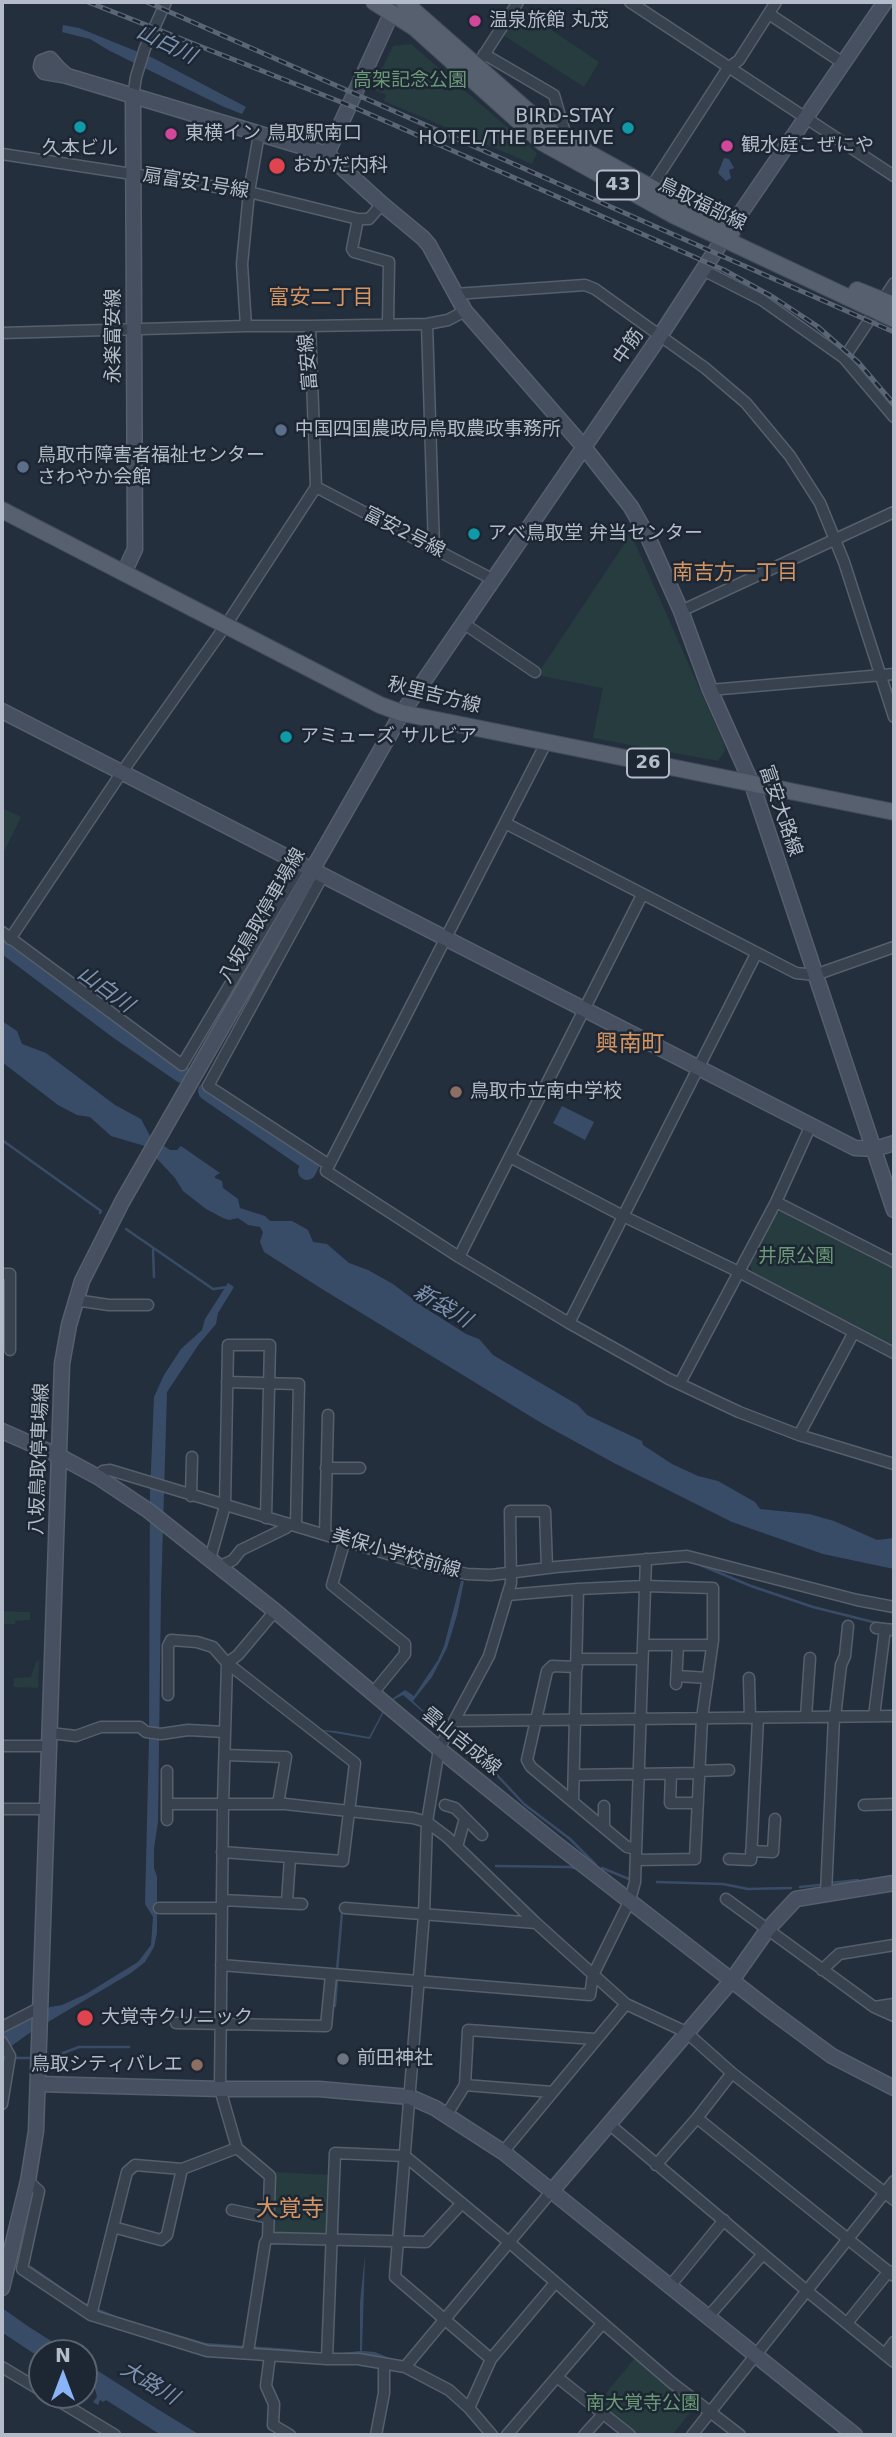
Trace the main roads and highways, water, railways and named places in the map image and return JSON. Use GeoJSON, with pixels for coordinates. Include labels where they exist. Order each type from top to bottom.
{"type":"FeatureCollection","features":[{"type":"Feature","properties":{"kind":"main road","name":"鳥取福部線"},"geometry":{"type":"LineString","coordinates":[[374,2],[400,4],[480,61],[554,134],[651,187],[726,235]]}},
{"type":"Feature","properties":{"kind":"main road","name":"鳥取福部線"},"geometry":{"type":"LineString","coordinates":[[400,4],[415,28],[543,143],[656,206],[885,305],[894,319]]}},
{"type":"Feature","properties":{"kind":"main road","name":"秋里吉方線"},"geometry":{"type":"LineString","coordinates":[[2,510],[380,705],[402,713],[894,812]]}},
{"type":"Feature","properties":{"kind":"water"},"geometry":{"type":"Polygon","coordinates":[[[63,25],[79,28],[153,58],[246,107],[242,114],[222,106],[90,39],[62,32],[63,25]]]}},
{"type":"Feature","properties":{"kind":"water"},"geometry":{"type":"Polygon","coordinates":[[[724,158],[729,159],[734,168],[729,170],[731,178],[726,181],[718,173],[724,158]]]}},
{"type":"Feature","properties":{"kind":"water"},"geometry":{"type":"Polygon","coordinates":[[[2,1021],[17,1031],[22,1044],[46,1053],[115,1105],[141,1119],[150,1136],[170,1150],[177,1150],[181,1146],[220,1173],[215,1178],[222,1181],[223,1188],[238,1199],[240,1208],[265,1216],[270,1221],[292,1221],[308,1230],[313,1242],[327,1244],[349,1263],[393,1284],[422,1306],[466,1334],[479,1339],[493,1355],[578,1405],[587,1415],[642,1441],[643,1445],[672,1464],[698,1476],[718,1481],[755,1502],[760,1509],[809,1514],[834,1521],[877,1540],[894,1538],[894,1569],[823,1554],[732,1522],[543,1424],[322,1289],[264,1252],[260,1242],[263,1232],[260,1227],[248,1225],[238,1218],[223,1218],[206,1209],[183,1191],[175,1178],[145,1146],[111,1136],[90,1117],[77,1115],[58,1105],[2,1062],[2,1021]]]}},
{"type":"Feature","properties":{"kind":"water"},"geometry":{"type":"Polygon","coordinates":[[[562,1106],[594,1122],[585,1140],[553,1123],[562,1106]]]}},
{"type":"Feature","properties":{"kind":"water"},"geometry":{"type":"Polygon","coordinates":[[[228,1283],[234,1287],[218,1313],[216,1324],[167,1392],[158,1822],[154,1848],[157,1933],[154,1947],[145,1962],[131,1973],[10,2047],[5,2056],[2,2073],[2,2032],[50,2007],[62,2005],[86,1994],[138,1962],[151,1945],[153,1917],[145,1904],[150,1493],[154,1397],[181,1349],[202,1330],[205,1319],[228,1283]]]}},
{"type":"Feature","properties":{"kind":"water"},"geometry":{"type":"Polygon","coordinates":[[[461,1581],[464,1581],[457,1615],[447,1648],[432,1677],[413,1701],[444,1730],[403,1695],[395,1699],[384,1712],[370,1739],[321,1730],[369,1737],[383,1711],[392,1699],[405,1690],[414,1696],[444,1646],[461,1581]]]}},
{"type":"Feature","properties":{"kind":"water"},"geometry":{"type":"Polygon","coordinates":[[[365,2255],[362,2351],[375,2352],[397,2361],[396,2363],[368,2355],[333,2357],[208,2348],[125,2325],[96,2314],[32,2272],[30,2265],[83,2302],[120,2318],[206,2343],[333,2354],[360,2351],[360,2302],[365,2255]]]}},
{"type":"Feature","properties":{"kind":"water"},"geometry":{"type":"Polygon","coordinates":[[[2,2308],[48,2339],[28,2339],[28,2350],[2,2333],[2,2308]]]}},
{"type":"Feature","properties":{"kind":"water"},"geometry":{"type":"Polygon","coordinates":[[[98,2371],[200,2435],[161,2435],[106,2400],[100,2400],[98,2405],[98,2371]]]}},
{"type":"Feature","properties":{"kind":"waterway","name":"山白川"},"geometry":{"type":"LineString","coordinates":[[2,943],[182,1074]]}},
{"type":"Feature","properties":{"kind":"waterway","name":"山白川"},"geometry":{"type":"LineString","coordinates":[[207,1091],[311,1163],[307,1171]]}},
{"type":"Feature","properties":{"kind":"waterway"},"geometry":{"type":"LineString","coordinates":[[2,1140],[101,1211],[100,1213]]}},
{"type":"Feature","properties":{"kind":"waterway"},"geometry":{"type":"LineString","coordinates":[[126,1229],[213,1289],[228,1287]]}},
{"type":"Feature","properties":{"kind":"waterway"},"geometry":{"type":"LineString","coordinates":[[153,1250],[154,1277]]}},
{"type":"Feature","properties":{"kind":"waterway"},"geometry":{"type":"LineString","coordinates":[[698,1564],[813,1607],[877,1623]]}},
{"type":"Feature","properties":{"kind":"waterway"},"geometry":{"type":"LineString","coordinates":[[456,1740],[460,1746],[480,1757],[524,1804],[570,1839],[596,1865]]}},
{"type":"Feature","properties":{"kind":"waterway"},"geometry":{"type":"LineString","coordinates":[[496,1866],[579,1869]]}},
{"type":"Feature","properties":{"kind":"waterway"},"geometry":{"type":"LineString","coordinates":[[602,1868],[629,1879]]}},
{"type":"Feature","properties":{"kind":"waterway"},"geometry":{"type":"LineString","coordinates":[[830,1883],[858,1880]]}},
{"type":"Feature","properties":{"kind":"waterway"},"geometry":{"type":"LineString","coordinates":[[657,1882],[723,1884],[748,1889],[791,1888]]}},
{"type":"Feature","properties":{"kind":"waterway"},"geometry":{"type":"LineString","coordinates":[[800,1887],[819,1885]]}},
{"type":"Feature","properties":{"kind":"waterway"},"geometry":{"type":"LineString","coordinates":[[337,1971],[342,1912]]}},
{"type":"Feature","properties":{"kind":"waterway"},"geometry":{"type":"LineString","coordinates":[[335,2006],[337,1981]]}},
{"type":"Feature","properties":{"kind":"waterway"},"geometry":{"type":"LineString","coordinates":[[48,2055],[58,2055],[79,2047],[129,2047]]}},
{"type":"Feature","properties":{"kind":"waterway"},"geometry":{"type":"LineString","coordinates":[[14,2058],[31,2058]]}},
{"type":"Feature","properties":{"kind":"railway"},"geometry":{"type":"LineString","coordinates":[[88,2],[351,106],[724,270],[773,297],[817,326],[859,363],[894,404]]}},
{"type":"Feature","properties":{"kind":"railway"},"geometry":{"type":"LineString","coordinates":[[147,2],[894,332]]}},
{"type":"Feature","properties":{"kind":"place","name":"温泉旅館 丸茂"},"geometry":{"type":"Point","coordinates":[475,21]}},
{"type":"Feature","properties":{"kind":"place","name":"久本ビル"},"geometry":{"type":"Point","coordinates":[80,127]}},
{"type":"Feature","properties":{"kind":"place","name":"BIRD-STAY HOTEL/THE BEEHIVE"},"geometry":{"type":"Point","coordinates":[628,128]}},
{"type":"Feature","properties":{"kind":"place","name":"東横イン 鳥取駅南口"},"geometry":{"type":"Point","coordinates":[171,134]}},
{"type":"Feature","properties":{"kind":"place","name":"観水庭こぜにや"},"geometry":{"type":"Point","coordinates":[727,146]}},
{"type":"Feature","properties":{"kind":"place","name":"おかだ内科"},"geometry":{"type":"Point","coordinates":[277,166]}},
{"type":"Feature","properties":{"kind":"place","name":"中国四国農政局鳥取農政事務所"},"geometry":{"type":"Point","coordinates":[281,430]}},
{"type":"Feature","properties":{"kind":"place","name":"鳥取市障害者福祉センター さわやか会館"},"geometry":{"type":"Point","coordinates":[23,467]}},
{"type":"Feature","properties":{"kind":"place","name":"アベ鳥取堂 弁当センター"},"geometry":{"type":"Point","coordinates":[474,534]}},
{"type":"Feature","properties":{"kind":"place","name":"アミューズ サルビア"},"geometry":{"type":"Point","coordinates":[286,737]}},
{"type":"Feature","properties":{"kind":"place","name":"鳥取市立南中学校"},"geometry":{"type":"Point","coordinates":[456,1092]}},
{"type":"Feature","properties":{"kind":"place","name":"大覚寺クリニック"},"geometry":{"type":"Point","coordinates":[85,2018]}},
{"type":"Feature","properties":{"kind":"place","name":"前田神社"},"geometry":{"type":"Point","coordinates":[343,2059]}},
{"type":"Feature","properties":{"kind":"place","name":"鳥取シティバレエ"},"geometry":{"type":"Point","coordinates":[197,2065]}},
{"type":"Feature","properties":{"kind":"district","name":"富安二丁目"},"geometry":{"type":"Point","coordinates":[321,299]}},
{"type":"Feature","properties":{"kind":"district","name":"南吉方一丁目"},"geometry":{"type":"Point","coordinates":[735,574]}},
{"type":"Feature","properties":{"kind":"district","name":"興南町"},"geometry":{"type":"Point","coordinates":[630,1045]}},
{"type":"Feature","properties":{"kind":"district","name":"大覚寺"},"geometry":{"type":"Point","coordinates":[290,2210]}},
{"type":"Feature","properties":{"kind":"park label","name":"高架記念公園"},"geometry":{"type":"Point","coordinates":[410,81]}},
{"type":"Feature","properties":{"kind":"park label","name":"井原公園"},"geometry":{"type":"Point","coordinates":[796,1257]}},
{"type":"Feature","properties":{"kind":"park label","name":"南大覚寺公園"},"geometry":{"type":"Point","coordinates":[643,2404]}},
{"type":"Feature","properties":{"kind":"water label","name":"新袋川"},"geometry":{"type":"Point","coordinates":[442,1307]}},
{"type":"Feature","properties":{"kind":"water label","name":"大路川"},"geometry":{"type":"Point","coordinates":[149,2384]}}]}
